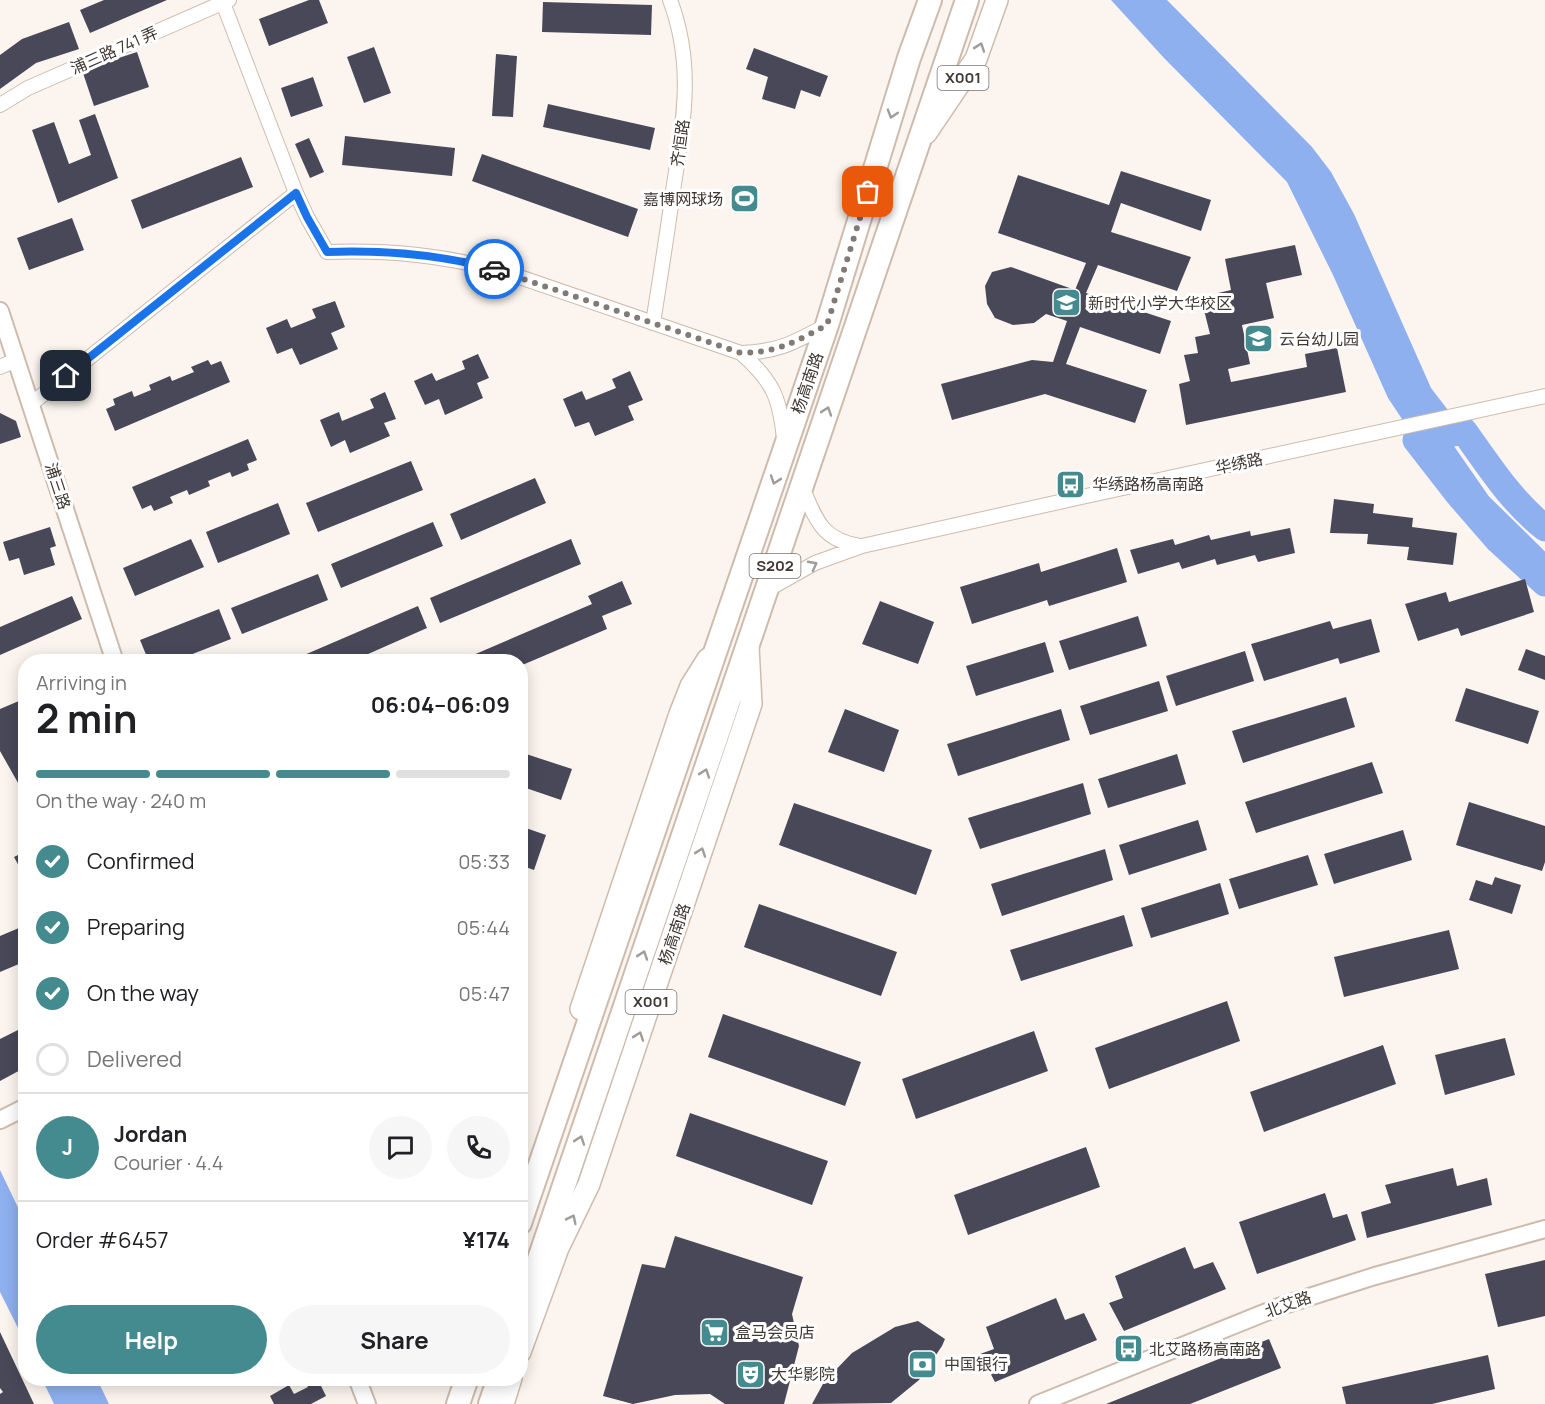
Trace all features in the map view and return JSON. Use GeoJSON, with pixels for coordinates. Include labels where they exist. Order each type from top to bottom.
{"type":"FeatureCollection","features":[{"type":"Feature","properties":{"kind":"highway","name":"杨高南路"},"geometry":{"type":"LineString","coordinates":[[528,1200],[827,325],[909,58],[930,0]]}},
{"type":"Feature","properties":{"kind":"highway","name":"杨高南路"},"geometry":{"type":"LineString","coordinates":[[528,1292],[967,0]]}},
{"type":"Feature","properties":{"kind":"highway"},"geometry":{"type":"LineString","coordinates":[[458,1404],[464,1386]]}},
{"type":"Feature","properties":{"kind":"highway"},"geometry":{"type":"LineString","coordinates":[[490,1404],[496,1386]]}},
{"type":"Feature","properties":{"kind":"main road","name":"杨高南路"},"geometry":{"type":"LineString","coordinates":[[909,58],[919,0]]}},
{"type":"Feature","properties":{"kind":"main road","name":"杨高南路"},"geometry":{"type":"LineString","coordinates":[[915,149],[976,59],[997,0]]}},
{"type":"Feature","properties":{"kind":"main road","name":"杨高南路"},"geometry":{"type":"LineString","coordinates":[[528,1168],[680,714],[691,686],[721,638]]}},
{"type":"Feature","properties":{"kind":"main road","name":"杨高南路"},"geometry":{"type":"LineString","coordinates":[[528,1330],[558,1248],[589,1184],[751,704],[748,645]]}},
{"type":"Feature","properties":{"kind":"main road"},"geometry":{"type":"LineString","coordinates":[[449,1404],[455,1386]]}},
{"type":"Feature","properties":{"kind":"main road"},"geometry":{"type":"LineString","coordinates":[[502,1404],[508,1386]]}},
{"type":"Feature","properties":{"kind":"street","name":"齐恒路"},"geometry":{"type":"LineString","coordinates":[[653,323],[686,92],[684,50],[670,0]]}},
{"type":"Feature","properties":{"kind":"street"},"geometry":{"type":"LineString","coordinates":[[226,2],[296,193],[327,252],[410,253],[474,264],[741,353],[756,366],[775,394],[781,412],[784,451]]}},
{"type":"Feature","properties":{"kind":"street","name":"浦三路 741 弄"},"geometry":{"type":"LineString","coordinates":[[0,105],[28,88],[226,2]]}},
{"type":"Feature","properties":{"kind":"street"},"geometry":{"type":"LineString","coordinates":[[31,404],[296,193]]}},
{"type":"Feature","properties":{"kind":"street","name":"浦三路"},"geometry":{"type":"LineString","coordinates":[[0,311],[112,654]]}},
{"type":"Feature","properties":{"kind":"street"},"geometry":{"type":"LineString","coordinates":[[741,353],[776,350],[793,344],[827,325]]}},
{"type":"Feature","properties":{"kind":"street"},"geometry":{"type":"LineString","coordinates":[[0,367],[16,360]]}},
{"type":"Feature","properties":{"kind":"street","name":"华绣路"},"geometry":{"type":"LineString","coordinates":[[767,590],[815,563],[862,546],[1545,396]]}},
{"type":"Feature","properties":{"kind":"street","name":"华绣路"},"geometry":{"type":"LineString","coordinates":[[802,487],[818,522],[829,536],[843,543],[862,546]]}},
{"type":"Feature","properties":{"kind":"street"},"geometry":{"type":"LineString","coordinates":[[0,1120],[18,1111]]}},
{"type":"Feature","properties":{"kind":"street","name":"北艾路"},"geometry":{"type":"LineString","coordinates":[[1038,1404],[1284,1305],[1375,1276],[1545,1229]]}},
{"type":"Feature","properties":{"kind":"street"},"geometry":{"type":"LineString","coordinates":[[360,1386],[366,1404]]}},
{"type":"Feature","properties":{"kind":"water"},"geometry":{"type":"Polygon","coordinates":[[[1111,0],[1167,0],[1312,147],[1331,172],[1354,214],[1431,388],[1464,431],[1416,440],[1388,398],[1333,275],[1287,182],[1164,58],[1111,0]]]}},
{"type":"Feature","properties":{"kind":"water"},"geometry":{"type":"Polygon","coordinates":[[[0,1170],[18,1207],[18,1328],[0,1292],[0,1170]]]}},
{"type":"Feature","properties":{"kind":"water"},"geometry":{"type":"Polygon","coordinates":[[[45,1386],[100,1386],[109,1404],[54,1404],[45,1386]]]}},
{"type":"Feature","properties":{"kind":"building"},"geometry":{"type":"Polygon","coordinates":[[[104,0],[167,0],[90,33],[80,10],[104,0]]]}},
{"type":"Feature","properties":{"kind":"building"},"geometry":{"type":"Polygon","coordinates":[[[309,0],[319,0],[328,23],[269,46],[259,19],[309,0]]]}},
{"type":"Feature","properties":{"kind":"building"},"geometry":{"type":"Polygon","coordinates":[[[543,2],[652,5],[651,35],[542,32],[543,2]]]}},
{"type":"Feature","properties":{"kind":"building"},"geometry":{"type":"Polygon","coordinates":[[[69,22],[79,49],[36,63],[0,89],[0,55],[22,39],[69,22]]]}},
{"type":"Feature","properties":{"kind":"building"},"geometry":{"type":"Polygon","coordinates":[[[374,47],[391,93],[364,103],[347,57],[374,47]]]}},
{"type":"Feature","properties":{"kind":"building"},"geometry":{"type":"Polygon","coordinates":[[[754,48],[828,76],[820,97],[801,90],[795,109],[762,99],[768,77],[746,69],[754,48]]]}},
{"type":"Feature","properties":{"kind":"building"},"geometry":{"type":"Polygon","coordinates":[[[137,52],[149,87],[94,106],[82,70],[137,52]]]}},
{"type":"Feature","properties":{"kind":"building"},"geometry":{"type":"Polygon","coordinates":[[[496,54],[517,56],[513,117],[492,116],[496,54]]]}},
{"type":"Feature","properties":{"kind":"building"},"geometry":{"type":"Polygon","coordinates":[[[313,77],[323,106],[291,117],[281,88],[313,77]]]}},
{"type":"Feature","properties":{"kind":"building"},"geometry":{"type":"Polygon","coordinates":[[[548,104],[655,128],[650,150],[543,127],[548,104]]]}},
{"type":"Feature","properties":{"kind":"building"},"geometry":{"type":"Polygon","coordinates":[[[95,114],[118,178],[58,203],[32,130],[54,122],[69,164],[91,155],[79,120],[95,114]]]}},
{"type":"Feature","properties":{"kind":"building"},"geometry":{"type":"Polygon","coordinates":[[[345,136],[455,148],[452,176],[342,165],[345,136]]]}},
{"type":"Feature","properties":{"kind":"building"},"geometry":{"type":"Polygon","coordinates":[[[309,138],[324,172],[310,178],[295,144],[309,138]]]}},
{"type":"Feature","properties":{"kind":"building"},"geometry":{"type":"Polygon","coordinates":[[[482,154],[638,209],[628,237],[472,181],[482,154]]]}},
{"type":"Feature","properties":{"kind":"building"},"geometry":{"type":"Polygon","coordinates":[[[241,157],[253,187],[142,229],[131,200],[241,157]]]}},
{"type":"Feature","properties":{"kind":"building"},"geometry":{"type":"Polygon","coordinates":[[[1121,171],[1211,200],[1201,231],[1121,203],[1111,232],[1191,257],[1177,291],[1098,265],[1086,293],[1171,321],[1160,354],[1080,327],[1066,364],[1147,390],[1135,423],[1045,394],[952,420],[941,384],[1032,360],[1053,362],[1067,321],[1046,314],[1034,323],[1013,325],[995,318],[987,304],[985,286],[992,272],[1011,267],[1075,290],[1086,263],[998,233],[1018,175],[1109,205],[1121,171]]]}},
{"type":"Feature","properties":{"kind":"building"},"geometry":{"type":"Polygon","coordinates":[[[72,218],[84,250],[29,270],[17,238],[72,218]]]}},
{"type":"Feature","properties":{"kind":"building"},"geometry":{"type":"Polygon","coordinates":[[[1295,245],[1302,275],[1266,283],[1274,318],[1242,325],[1250,364],[1228,369],[1231,382],[1307,367],[1305,354],[1337,348],[1346,392],[1186,425],[1179,384],[1190,381],[1184,355],[1198,353],[1195,337],[1210,334],[1204,310],[1221,305],[1218,293],[1231,290],[1225,259],[1295,245]]]}},
{"type":"Feature","properties":{"kind":"building"},"geometry":{"type":"Polygon","coordinates":[[[335,301],[345,327],[331,333],[338,349],[300,365],[292,348],[277,354],[266,328],[287,319],[291,328],[316,318],[312,309],[335,301]]]}},
{"type":"Feature","properties":{"kind":"building"},"geometry":{"type":"Polygon","coordinates":[[[478,354],[489,378],[477,383],[483,398],[445,415],[439,399],[425,405],[414,381],[432,373],[436,381],[465,369],[462,361],[478,354]]]}},
{"type":"Feature","properties":{"kind":"building"},"geometry":{"type":"Polygon","coordinates":[[[208,360],[211,365],[221,361],[230,382],[115,431],[106,409],[115,405],[113,399],[132,391],[134,397],[151,390],[149,385],[170,376],[172,381],[194,372],[191,367],[208,360]]]}},
{"type":"Feature","properties":{"kind":"building"},"geometry":{"type":"Polygon","coordinates":[[[630,371],[643,400],[628,406],[634,420],[595,436],[589,422],[575,427],[563,399],[582,391],[586,400],[616,388],[612,379],[630,371]]]}},
{"type":"Feature","properties":{"kind":"building"},"geometry":{"type":"Polygon","coordinates":[[[385,392],[396,419],[384,423],[390,436],[350,453],[345,440],[331,447],[320,420],[339,412],[342,421],[374,408],[370,399],[385,392]]]}},
{"type":"Feature","properties":{"kind":"building"},"geometry":{"type":"Polygon","coordinates":[[[0,413],[16,421],[21,437],[0,444],[0,413]]]}},
{"type":"Feature","properties":{"kind":"building"},"geometry":{"type":"Polygon","coordinates":[[[248,439],[257,460],[247,464],[249,470],[232,477],[230,472],[208,481],[210,486],[189,495],[187,490],[170,497],[173,503],[154,511],[151,505],[142,509],[132,487],[248,439]]]}},
{"type":"Feature","properties":{"kind":"building"},"geometry":{"type":"Polygon","coordinates":[[[411,461],[423,490],[318,532],[306,503],[411,461]]]}},
{"type":"Feature","properties":{"kind":"building"},"geometry":{"type":"Polygon","coordinates":[[[535,478],[546,503],[461,540],[450,514],[535,478]]]}},
{"type":"Feature","properties":{"kind":"building"},"geometry":{"type":"Polygon","coordinates":[[[1334,499],[1374,504],[1373,513],[1413,518],[1412,527],[1457,533],[1453,565],[1407,560],[1409,547],[1367,544],[1368,534],[1330,533],[1334,499]]]}},
{"type":"Feature","properties":{"kind":"building"},"geometry":{"type":"Polygon","coordinates":[[[278,503],[290,534],[218,563],[206,532],[278,503]]]}},
{"type":"Feature","properties":{"kind":"building"},"geometry":{"type":"Polygon","coordinates":[[[433,522],[443,546],[341,588],[331,564],[433,522]]]}},
{"type":"Feature","properties":{"kind":"building"},"geometry":{"type":"Polygon","coordinates":[[[50,527],[56,546],[50,548],[55,565],[24,575],[19,558],[9,561],[3,542],[50,527]]]}},
{"type":"Feature","properties":{"kind":"building"},"geometry":{"type":"Polygon","coordinates":[[[1290,528],[1295,553],[1258,562],[1255,555],[1217,565],[1215,559],[1182,569],[1179,562],[1138,574],[1130,550],[1173,539],[1175,545],[1209,535],[1211,540],[1250,531],[1251,536],[1290,528]]]}},
{"type":"Feature","properties":{"kind":"building"},"geometry":{"type":"Polygon","coordinates":[[[191,539],[204,567],[135,596],[123,568],[191,539]]]}},
{"type":"Feature","properties":{"kind":"building"},"geometry":{"type":"Polygon","coordinates":[[[571,539],[581,564],[440,623],[430,598],[571,539]]]}},
{"type":"Feature","properties":{"kind":"building"},"geometry":{"type":"Polygon","coordinates":[[[1117,548],[1127,582],[1049,606],[1047,600],[972,624],[960,587],[1039,563],[1041,572],[1117,548]]]}},
{"type":"Feature","properties":{"kind":"building"},"geometry":{"type":"Polygon","coordinates":[[[318,574],[328,600],[242,634],[231,608],[318,574]]]}},
{"type":"Feature","properties":{"kind":"building"},"geometry":{"type":"Polygon","coordinates":[[[1525,579],[1534,612],[1461,636],[1458,628],[1418,641],[1405,604],[1446,592],[1449,602],[1525,579]]]}},
{"type":"Feature","properties":{"kind":"building"},"geometry":{"type":"Polygon","coordinates":[[[622,581],[632,604],[602,616],[607,629],[528,663],[528,654],[476,654],[592,604],[588,596],[622,581]]]}},
{"type":"Feature","properties":{"kind":"building"},"geometry":{"type":"Polygon","coordinates":[[[72,596],[82,619],[0,655],[0,627],[72,596]]]}},
{"type":"Feature","properties":{"kind":"building"},"geometry":{"type":"Polygon","coordinates":[[[880,601],[934,622],[918,664],[862,644],[880,601]]]}},
{"type":"Feature","properties":{"kind":"building"},"geometry":{"type":"Polygon","coordinates":[[[418,606],[427,628],[368,654],[307,654],[418,606]]]}},
{"type":"Feature","properties":{"kind":"building"},"geometry":{"type":"Polygon","coordinates":[[[219,609],[231,639],[193,654],[146,654],[140,640],[219,609]]]}},
{"type":"Feature","properties":{"kind":"building"},"geometry":{"type":"Polygon","coordinates":[[[1138,616],[1147,646],[1069,670],[1059,641],[1138,616]]]}},
{"type":"Feature","properties":{"kind":"building"},"geometry":{"type":"Polygon","coordinates":[[[1371,619],[1380,652],[1340,664],[1338,658],[1264,681],[1251,644],[1330,621],[1333,629],[1371,619]]]}},
{"type":"Feature","properties":{"kind":"building"},"geometry":{"type":"Polygon","coordinates":[[[1045,642],[1054,672],[976,696],[966,666],[1045,642]]]}},
{"type":"Feature","properties":{"kind":"building"},"geometry":{"type":"Polygon","coordinates":[[[1526,649],[1545,656],[1545,680],[1518,670],[1526,649]]]}},
{"type":"Feature","properties":{"kind":"building"},"geometry":{"type":"Polygon","coordinates":[[[1245,651],[1254,681],[1176,706],[1166,676],[1245,651]]]}},
{"type":"Feature","properties":{"kind":"building"},"geometry":{"type":"Polygon","coordinates":[[[1159,681],[1168,711],[1090,735],[1080,706],[1159,681]]]}},
{"type":"Feature","properties":{"kind":"building"},"geometry":{"type":"Polygon","coordinates":[[[1466,688],[1539,711],[1528,744],[1455,721],[1466,688]]]}},
{"type":"Feature","properties":{"kind":"building"},"geometry":{"type":"Polygon","coordinates":[[[1346,697],[1355,727],[1243,763],[1232,731],[1346,697]]]}},
{"type":"Feature","properties":{"kind":"building"},"geometry":{"type":"Polygon","coordinates":[[[18,701],[18,783],[0,751],[0,709],[18,701]]]}},
{"type":"Feature","properties":{"kind":"building"},"geometry":{"type":"Polygon","coordinates":[[[845,709],[899,730],[884,772],[828,752],[845,709]]]}},
{"type":"Feature","properties":{"kind":"building"},"geometry":{"type":"Polygon","coordinates":[[[1061,709],[1070,740],[958,776],[947,744],[1061,709]]]}},
{"type":"Feature","properties":{"kind":"building"},"geometry":{"type":"Polygon","coordinates":[[[1177,754],[1186,784],[1108,808],[1098,779],[1177,754]]]}},
{"type":"Feature","properties":{"kind":"building"},"geometry":{"type":"Polygon","coordinates":[[[528,755],[572,769],[561,800],[528,789],[528,755]]]}},
{"type":"Feature","properties":{"kind":"building"},"geometry":{"type":"Polygon","coordinates":[[[1372,762],[1383,793],[1256,833],[1245,802],[1372,762]]]}},
{"type":"Feature","properties":{"kind":"building"},"geometry":{"type":"Polygon","coordinates":[[[1083,783],[1091,814],[980,849],[968,818],[1083,783]]]}},
{"type":"Feature","properties":{"kind":"building"},"geometry":{"type":"Polygon","coordinates":[[[1469,802],[1545,826],[1545,862],[1542,871],[1456,845],[1469,802]]]}},
{"type":"Feature","properties":{"kind":"building"},"geometry":{"type":"Polygon","coordinates":[[[794,803],[932,850],[916,895],[779,845],[794,803]]]}},
{"type":"Feature","properties":{"kind":"building"},"geometry":{"type":"Polygon","coordinates":[[[1198,820],[1207,850],[1129,875],[1119,845],[1198,820]]]}},
{"type":"Feature","properties":{"kind":"building"},"geometry":{"type":"Polygon","coordinates":[[[528,829],[546,835],[534,870],[528,868],[528,829]]]}},
{"type":"Feature","properties":{"kind":"building"},"geometry":{"type":"Polygon","coordinates":[[[1403,830],[1412,860],[1334,884],[1324,854],[1403,830]]]}},
{"type":"Feature","properties":{"kind":"building"},"geometry":{"type":"Polygon","coordinates":[[[1105,849],[1113,880],[1002,916],[991,884],[1105,849]]]}},
{"type":"Feature","properties":{"kind":"building"},"geometry":{"type":"Polygon","coordinates":[[[1308,855],[1318,885],[1239,909],[1229,879],[1308,855]]]}},
{"type":"Feature","properties":{"kind":"building"},"geometry":{"type":"Polygon","coordinates":[[[1495,877],[1521,885],[1512,914],[1469,900],[1476,880],[1492,885],[1495,877]]]}},
{"type":"Feature","properties":{"kind":"building"},"geometry":{"type":"Polygon","coordinates":[[[1220,883],[1229,914],[1151,938],[1141,908],[1220,883]]]}},
{"type":"Feature","properties":{"kind":"building"},"geometry":{"type":"Polygon","coordinates":[[[759,904],[897,952],[881,996],[744,947],[759,904]]]}},
{"type":"Feature","properties":{"kind":"building"},"geometry":{"type":"Polygon","coordinates":[[[1124,915],[1133,946],[1021,981],[1010,950],[1124,915]]]}},
{"type":"Feature","properties":{"kind":"building"},"geometry":{"type":"Polygon","coordinates":[[[18,928],[18,964],[0,972],[0,936],[18,928]]]}},
{"type":"Feature","properties":{"kind":"building"},"geometry":{"type":"Polygon","coordinates":[[[1449,930],[1459,969],[1344,997],[1334,957],[1449,930]]]}},
{"type":"Feature","properties":{"kind":"building"},"geometry":{"type":"Polygon","coordinates":[[[1227,1001],[1240,1041],[1109,1089],[1095,1048],[1227,1001]]]}},
{"type":"Feature","properties":{"kind":"building"},"geometry":{"type":"Polygon","coordinates":[[[723,1014],[861,1062],[845,1106],[708,1057],[723,1014]]]}},
{"type":"Feature","properties":{"kind":"building"},"geometry":{"type":"Polygon","coordinates":[[[18,1030],[18,1071],[0,1081],[0,1039],[18,1030]]]}},
{"type":"Feature","properties":{"kind":"building"},"geometry":{"type":"Polygon","coordinates":[[[1034,1031],[1048,1071],[916,1119],[902,1079],[1034,1031]]]}},
{"type":"Feature","properties":{"kind":"building"},"geometry":{"type":"Polygon","coordinates":[[[1505,1038],[1515,1075],[1445,1095],[1435,1055],[1505,1038]]]}},
{"type":"Feature","properties":{"kind":"building"},"geometry":{"type":"Polygon","coordinates":[[[1383,1045],[1396,1084],[1264,1132],[1250,1092],[1383,1045]]]}},
{"type":"Feature","properties":{"kind":"building"},"geometry":{"type":"Polygon","coordinates":[[[690,1113],[828,1161],[812,1205],[676,1156],[690,1113]]]}},
{"type":"Feature","properties":{"kind":"building"},"geometry":{"type":"Polygon","coordinates":[[[1086,1147],[1100,1187],[968,1235],[954,1195],[1086,1147]]]}},
{"type":"Feature","properties":{"kind":"building"},"geometry":{"type":"Polygon","coordinates":[[[1453,1168],[1457,1186],[1487,1178],[1492,1205],[1367,1238],[1361,1212],[1391,1203],[1385,1185],[1453,1168]]]}},
{"type":"Feature","properties":{"kind":"building"},"geometry":{"type":"Polygon","coordinates":[[[1325,1193],[1333,1218],[1347,1214],[1356,1240],[1257,1274],[1239,1222],[1325,1193]]]}},
{"type":"Feature","properties":{"kind":"building"},"geometry":{"type":"Polygon","coordinates":[[[675,1236],[803,1277],[792,1314],[799,1346],[784,1404],[725,1404],[710,1394],[675,1395],[633,1404],[603,1396],[642,1264],[665,1268],[675,1236]]]}},
{"type":"Feature","properties":{"kind":"building"},"geometry":{"type":"Polygon","coordinates":[[[1185,1247],[1194,1269],[1213,1262],[1226,1289],[1124,1331],[1109,1303],[1123,1298],[1115,1276],[1185,1247]]]}},
{"type":"Feature","properties":{"kind":"building"},"geometry":{"type":"Polygon","coordinates":[[[1545,1260],[1545,1316],[1498,1327],[1485,1274],[1545,1260]]]}},
{"type":"Feature","properties":{"kind":"building"},"geometry":{"type":"Polygon","coordinates":[[[1056,1298],[1065,1320],[1084,1313],[1097,1340],[995,1382],[980,1354],[994,1349],[986,1327],[1056,1298]]]}},
{"type":"Feature","properties":{"kind":"building"},"geometry":{"type":"Polygon","coordinates":[[[918,1321],[945,1339],[919,1380],[891,1403],[812,1404],[824,1382],[852,1353],[895,1327],[918,1321]]]}},
{"type":"Feature","properties":{"kind":"building"},"geometry":{"type":"Polygon","coordinates":[[[0,1332],[18,1370],[18,1386],[26,1386],[34,1404],[0,1404],[0,1394],[3,1392],[0,1388],[0,1332]]]}},
{"type":"Feature","properties":{"kind":"building"},"geometry":{"type":"Polygon","coordinates":[[[1269,1339],[1281,1368],[1190,1404],[1106,1404],[1269,1339]]]}},
{"type":"Feature","properties":{"kind":"building"},"geometry":{"type":"Polygon","coordinates":[[[1488,1355],[1495,1389],[1432,1404],[1346,1404],[1342,1387],[1488,1355]]]}},
{"type":"Feature","properties":{"kind":"building"},"geometry":{"type":"Polygon","coordinates":[[[287,1386],[294,1394],[308,1387],[321,1386],[326,1396],[311,1404],[274,1404],[270,1396],[287,1386]]]}},
{"type":"Feature","properties":{"kind":"waterway"},"geometry":{"type":"LineString","coordinates":[[1426,419],[1483,501],[1545,562]]}},
{"type":"Feature","properties":{"kind":"waterway"},"geometry":{"type":"LineString","coordinates":[[1545,528],[1511,495],[1464,431],[1416,440],[1497,539],[1545,583]]}},
{"type":"Feature","properties":{"kind":"way so far"},"geometry":{"type":"LineString","coordinates":[[494,269],[741,353],[776,350],[793,344],[827,325],[868,192]]}},
{"type":"Feature","properties":{"kind":"place","name":"嘉博网球场"},"geometry":{"type":"Point","coordinates":[744,199]}},
{"type":"Feature","properties":{"kind":"place","name":"新时代小学大华校区"},"geometry":{"type":"Point","coordinates":[1067,303]}},
{"type":"Feature","properties":{"kind":"place","name":"云台幼儿园"},"geometry":{"type":"Point","coordinates":[1258,339]}},
{"type":"Feature","properties":{"kind":"place","name":"华绣路杨高南路"},"geometry":{"type":"Point","coordinates":[1071,484]}},
{"type":"Feature","properties":{"kind":"place","name":"盒马会员店"},"geometry":{"type":"Point","coordinates":[714,1332]}},
{"type":"Feature","properties":{"kind":"place","name":"北艾路杨高南路"},"geometry":{"type":"Point","coordinates":[1128,1349]}},
{"type":"Feature","properties":{"kind":"place","name":"中国银行"},"geometry":{"type":"Point","coordinates":[923,1364]}},
{"type":"Feature","properties":{"kind":"place","name":"大华影院"},"geometry":{"type":"Point","coordinates":[750,1374]}},
{"type":"Feature","properties":{"kind":"route"},"geometry":{"type":"LineString","coordinates":[[66,376],[296,193],[327,252],[410,253],[446,258],[494,269]]}}]}
